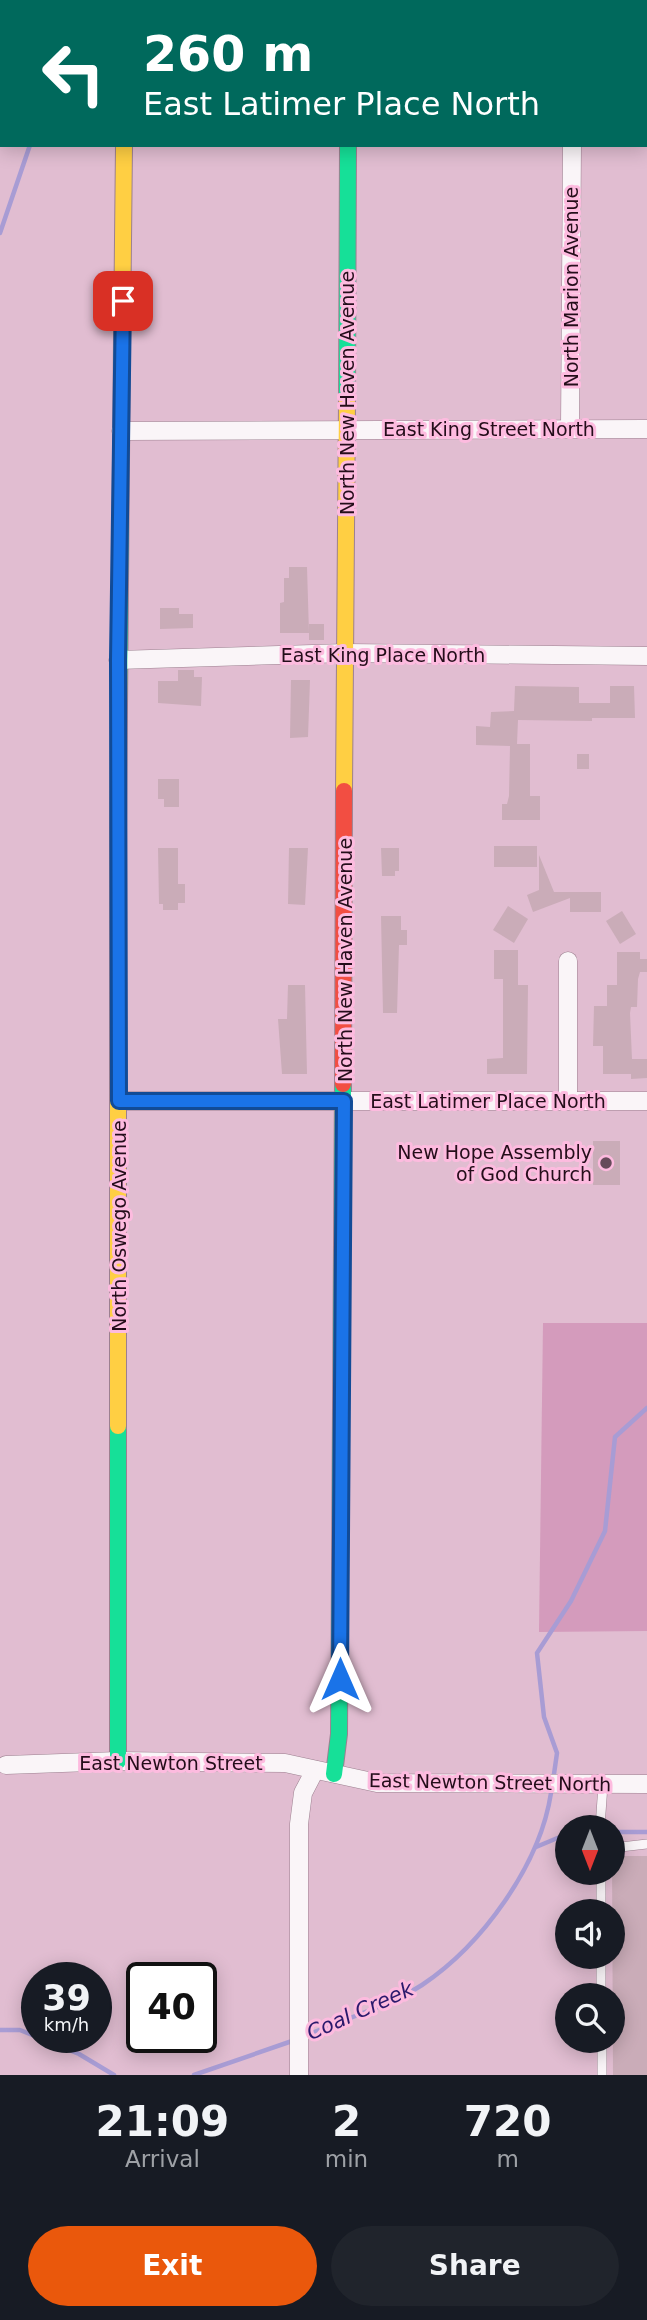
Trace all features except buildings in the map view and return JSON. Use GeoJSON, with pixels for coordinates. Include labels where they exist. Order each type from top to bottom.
{"type":"FeatureCollection","features":[{"type":"Feature","properties":{"kind":"street","name":"North Oswego Avenue"},"geometry":{"type":"LineString","coordinates":[[118,1761],[118,660],[124,147]]}},
{"type":"Feature","properties":{"kind":"street","name":"North New Haven Avenue"},"geometry":{"type":"LineString","coordinates":[[334,1774],[340,1734],[348,147]]}},
{"type":"Feature","properties":{"kind":"street","name":"North Marion Avenue"},"geometry":{"type":"LineString","coordinates":[[570,428],[572,147]]}},
{"type":"Feature","properties":{"kind":"street","name":"East King Street North"},"geometry":{"type":"LineString","coordinates":[[121,431],[647,429]]}},
{"type":"Feature","properties":{"kind":"street","name":"East King Place North"},"geometry":{"type":"LineString","coordinates":[[118,660],[346,653],[647,656]]}},
{"type":"Feature","properties":{"kind":"street"},"geometry":{"type":"LineString","coordinates":[[568,961],[568,1100]]}},
{"type":"Feature","properties":{"kind":"street","name":"East Latimer Place North"},"geometry":{"type":"LineString","coordinates":[[119,1101],[647,1101]]}},
{"type":"Feature","properties":{"kind":"street","name":"East Newton Street"},"geometry":{"type":"LineString","coordinates":[[6,1765],[118,1761],[285,1763],[334,1774]]}},
{"type":"Feature","properties":{"kind":"street"},"geometry":{"type":"LineString","coordinates":[[299,2075],[300,1814],[303,1793],[315,1770]]}},
{"type":"Feature","properties":{"kind":"street","name":"East Newton Street North"},"geometry":{"type":"LineString","coordinates":[[334,1774],[377,1783],[647,1784]]}},
{"type":"Feature","properties":{"kind":"lane"},"geometry":{"type":"LineString","coordinates":[[601,1815],[603,1785]]}},
{"type":"Feature","properties":{"kind":"lane"},"geometry":{"type":"LineString","coordinates":[[625,1847],[647,1844]]}},
{"type":"Feature","properties":{"kind":"lane"},"geometry":{"type":"LineString","coordinates":[[602,2053],[602,2075]]}},
{"type":"Feature","properties":{"kind":"shaded area"},"geometry":{"type":"Polygon","coordinates":[[[543,1323],[647,1323],[647,1631],[539,1632],[543,1323]]]}},
{"type":"Feature","properties":{"kind":"waterway","name":"Coal Creek"},"geometry":{"type":"LineString","coordinates":[[0,233],[29,147]]}},
{"type":"Feature","properties":{"kind":"waterway","name":"Coal Creek"},"geometry":{"type":"LineString","coordinates":[[554,1774],[557,1753],[544,1717],[537,1653],[571,1601],[605,1531],[615,1437],[647,1408]]}},
{"type":"Feature","properties":{"kind":"waterway","name":"Coal Creek"},"geometry":{"type":"LineString","coordinates":[[303,2037],[410,1992],[444,1968],[466,1948],[505,1901],[521,1875],[535,1848],[551,1793]]}},
{"type":"Feature","properties":{"kind":"waterway"},"geometry":{"type":"LineString","coordinates":[[625,1832],[647,1832]]}},
{"type":"Feature","properties":{"kind":"waterway"},"geometry":{"type":"LineString","coordinates":[[536,1847],[555,1839]]}},
{"type":"Feature","properties":{"kind":"waterway","name":"Coal Creek"},"geometry":{"type":"LineString","coordinates":[[0,2030],[21,2030]]}},
{"type":"Feature","properties":{"kind":"waterway","name":"Coal Creek"},"geometry":{"type":"LineString","coordinates":[[194,2075],[295,2040]]}},
{"type":"Feature","properties":{"kind":"waterway","name":"Coal Creek"},"geometry":{"type":"LineString","coordinates":[[77,2053],[114,2075]]}},
{"type":"Feature","properties":{"kind":"traffic: fast"},"geometry":{"type":"LineString","coordinates":[[347,400],[348,147]]}},
{"type":"Feature","properties":{"kind":"traffic: fast"},"geometry":{"type":"LineString","coordinates":[[118,828],[122,337]]}},
{"type":"Feature","properties":{"kind":"traffic: fast"},"geometry":{"type":"LineString","coordinates":[[334,1774],[339,1734],[343,1084]]}},
{"type":"Feature","properties":{"kind":"traffic: fast"},"geometry":{"type":"LineString","coordinates":[[118,1426],[118,1761]]}},
{"type":"Feature","properties":{"kind":"traffic: slow"},"geometry":{"type":"LineString","coordinates":[[122,337],[124,147]]}},
{"type":"Feature","properties":{"kind":"traffic: slow"},"geometry":{"type":"LineString","coordinates":[[344,791],[347,400]]}},
{"type":"Feature","properties":{"kind":"traffic: slow"},"geometry":{"type":"LineString","coordinates":[[118,828],[118,1426]]}},
{"type":"Feature","properties":{"kind":"traffic: jam"},"geometry":{"type":"LineString","coordinates":[[343,1084],[344,791]]}},
{"type":"Feature","properties":{"kind":"place","name":"New Hope Assembly of God Church"},"geometry":{"type":"Point","coordinates":[606,1163]}},
{"type":"Feature","properties":{"kind":"route"},"geometry":{"type":"LineString","coordinates":[[123,301],[118,660],[119,1101],[344,1101],[340,1679]]}}]}
